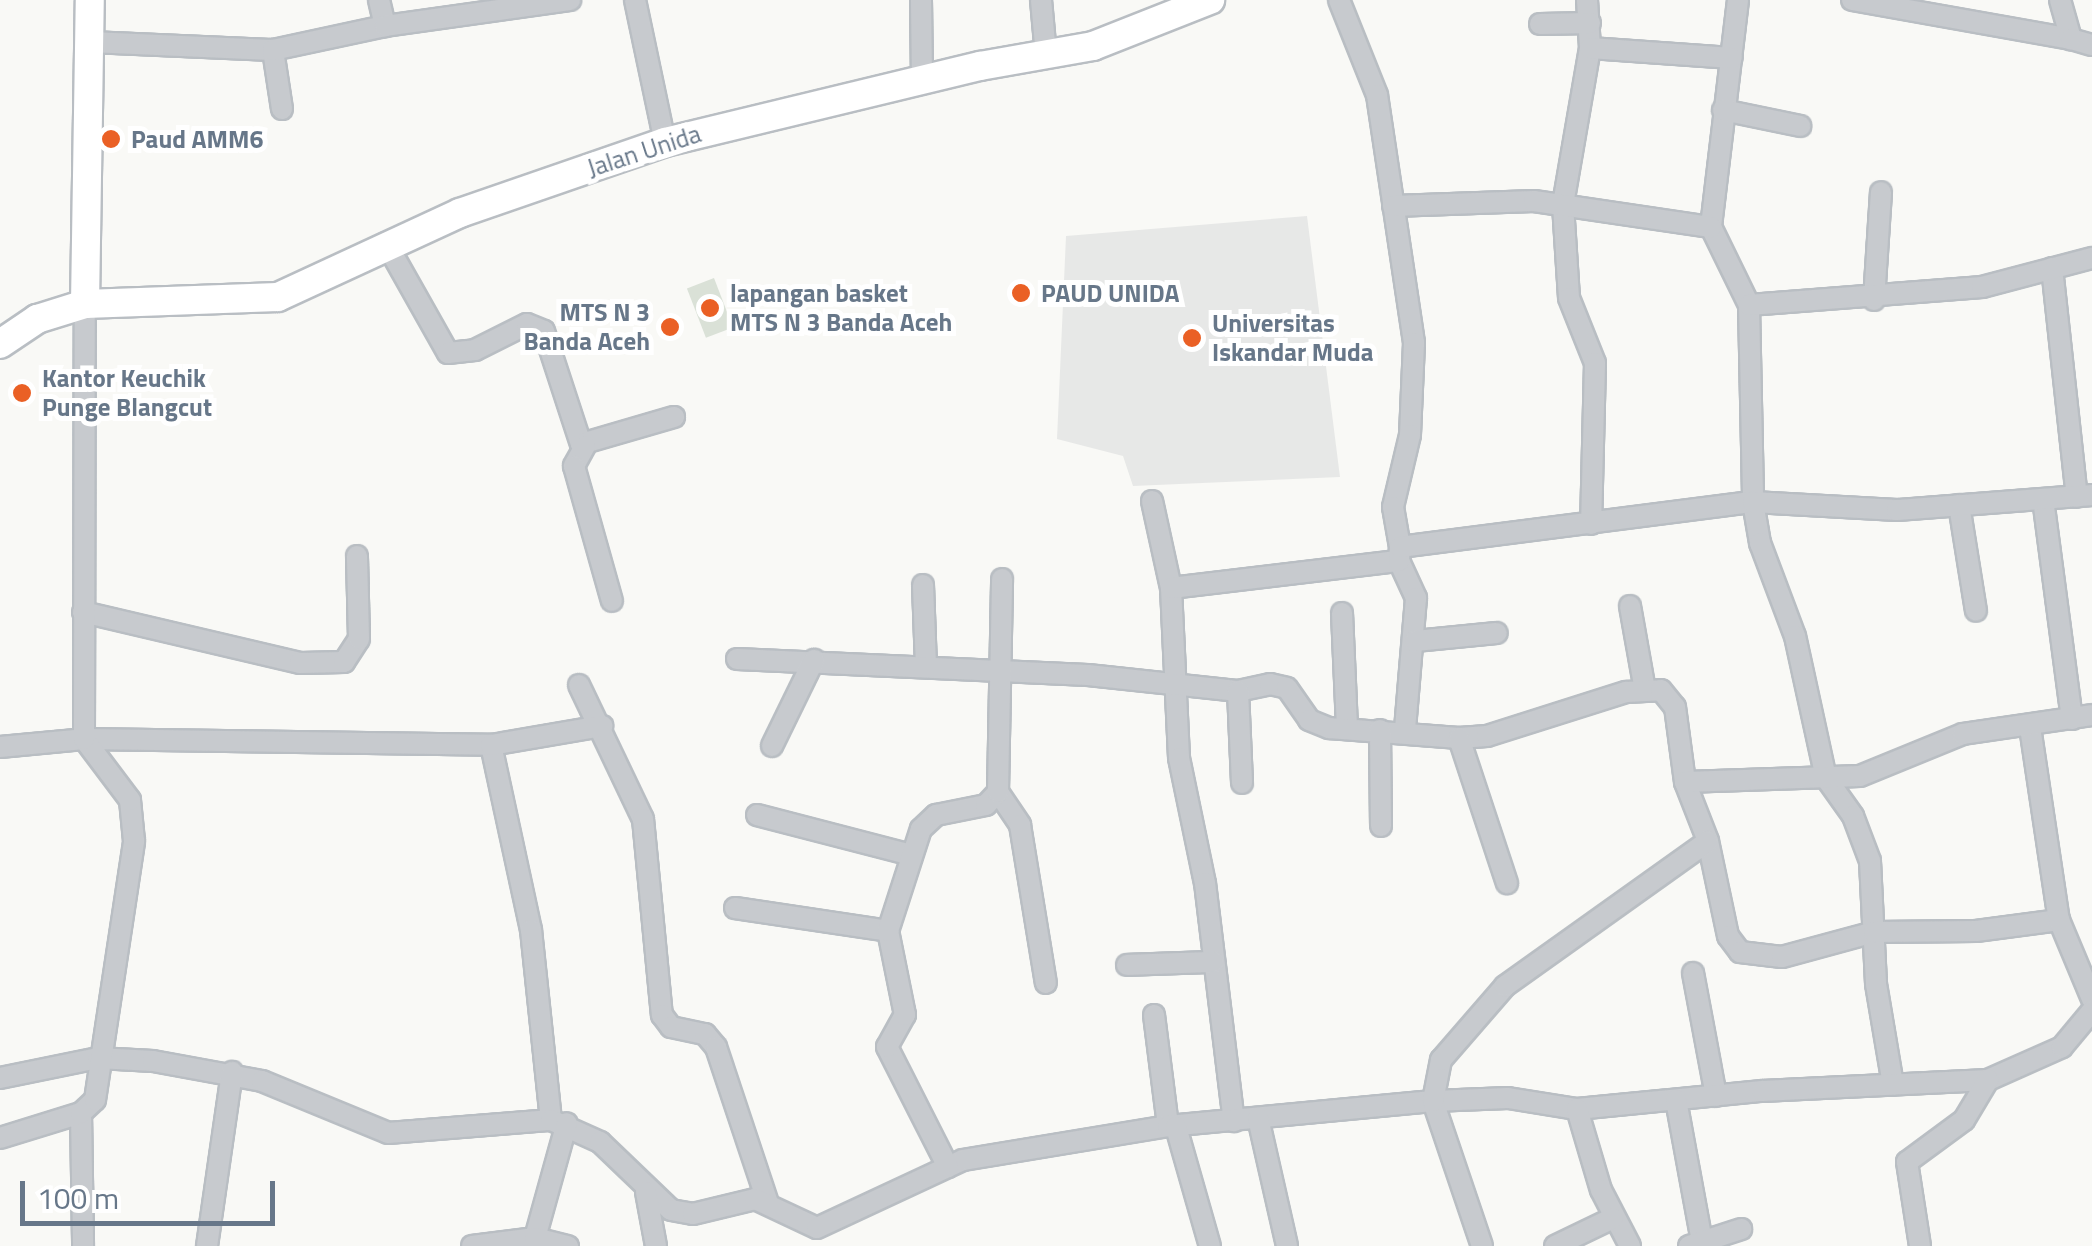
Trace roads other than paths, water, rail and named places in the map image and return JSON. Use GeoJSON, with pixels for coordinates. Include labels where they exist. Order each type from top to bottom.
{"type":"FeatureCollection","features":[{"type":"Feature","properties":{"kind":"street"},"geometry":{"type":"LineString","coordinates":[[0,1138],[81,1113],[95,1100],[98,1058],[136,824],[124,789],[84,739],[90,0]]}},
{"type":"Feature","properties":{"kind":"street"},"geometry":{"type":"LineString","coordinates":[[380,0],[384,26]]}},
{"type":"Feature","properties":{"kind":"street"},"geometry":{"type":"LineString","coordinates":[[89,42],[274,50],[384,26],[570,0]]}},
{"type":"Feature","properties":{"kind":"street"},"geometry":{"type":"LineString","coordinates":[[635,0],[665,142]]}},
{"type":"Feature","properties":{"kind":"street"},"geometry":{"type":"LineString","coordinates":[[921,0],[922,80]]}},
{"type":"Feature","properties":{"kind":"street"},"geometry":{"type":"LineString","coordinates":[[1041,0],[1046,55]]}},
{"type":"Feature","properties":{"kind":"street","name":"Jalan Unida"},"geometry":{"type":"LineString","coordinates":[[0,344],[37,320],[85,304],[278,297],[386,243],[665,142],[922,80],[1046,55],[1154,26],[1210,0]]}},
{"type":"Feature","properties":{"kind":"street"},"geometry":{"type":"LineString","coordinates":[[1339,0],[1372,78],[1416,370],[1408,454],[1394,507],[1399,554],[1416,598],[1416,641],[1405,730]]}},
{"type":"Feature","properties":{"kind":"street"},"geometry":{"type":"LineString","coordinates":[[1587,0],[1590,48],[1563,205],[1569,298],[1595,363],[1591,524]]}},
{"type":"Feature","properties":{"kind":"street"},"geometry":{"type":"LineString","coordinates":[[1738,0],[1711,227],[1749,306],[1753,502],[1760,543],[1794,636],[1826,778],[1864,838],[1873,878],[1874,932],[1892,1084]]}},
{"type":"Feature","properties":{"kind":"street"},"geometry":{"type":"LineString","coordinates":[[1852,0],[2082,42]]}},
{"type":"Feature","properties":{"kind":"street"},"geometry":{"type":"LineString","coordinates":[[2060,0],[2082,42]]}},
{"type":"Feature","properties":{"kind":"street"},"geometry":{"type":"LineString","coordinates":[[1540,24],[1590,22]]}},
{"type":"Feature","properties":{"kind":"street"},"geometry":{"type":"LineString","coordinates":[[1590,48],[1732,58]]}},
{"type":"Feature","properties":{"kind":"street"},"geometry":{"type":"LineString","coordinates":[[274,50],[282,109]]}},
{"type":"Feature","properties":{"kind":"street"},"geometry":{"type":"LineString","coordinates":[[1722,110],[1800,126]]}},
{"type":"Feature","properties":{"kind":"street"},"geometry":{"type":"LineString","coordinates":[[1874,300],[1881,192]]}},
{"type":"Feature","properties":{"kind":"street"},"geometry":{"type":"LineString","coordinates":[[1393,206],[1491,200],[1563,205],[1711,227]]}},
{"type":"Feature","properties":{"kind":"street"},"geometry":{"type":"LineString","coordinates":[[386,243],[448,353],[475,350],[527,324],[544,331],[570,421],[584,446]]}},
{"type":"Feature","properties":{"kind":"street"},"geometry":{"type":"LineString","coordinates":[[1749,306],[1874,300],[1982,287],[2092,258]]}},
{"type":"Feature","properties":{"kind":"street"},"geometry":{"type":"LineString","coordinates":[[1171,588],[1753,502],[1867,510],[2085,496],[2052,268]]}},
{"type":"Feature","properties":{"kind":"street"},"geometry":{"type":"LineString","coordinates":[[612,602],[574,466],[584,446],[674,417]]}},
{"type":"Feature","properties":{"kind":"street"},"geometry":{"type":"LineString","coordinates":[[1685,782],[1826,778],[1881,770],[1964,734],[2082,717],[2043,499]]}},
{"type":"Feature","properties":{"kind":"street"},"geometry":{"type":"LineString","coordinates":[[1152,501],[1171,588],[1171,682],[1234,1121]]}},
{"type":"Feature","properties":{"kind":"street"},"geometry":{"type":"LineString","coordinates":[[1959,506],[1976,611]]}},
{"type":"Feature","properties":{"kind":"street"},"geometry":{"type":"LineString","coordinates":[[83,612],[300,663],[344,662],[359,639],[357,556]]}},
{"type":"Feature","properties":{"kind":"street"},"geometry":{"type":"LineString","coordinates":[[1002,579],[998,792],[1020,825],[1046,983]]}},
{"type":"Feature","properties":{"kind":"street"},"geometry":{"type":"LineString","coordinates":[[923,585],[926,667]]}},
{"type":"Feature","properties":{"kind":"street"},"geometry":{"type":"LineString","coordinates":[[1630,606],[1645,690]]}},
{"type":"Feature","properties":{"kind":"street"},"geometry":{"type":"LineString","coordinates":[[1342,614],[1347,730]]}},
{"type":"Feature","properties":{"kind":"street"},"geometry":{"type":"LineString","coordinates":[[1416,641],[1498,632]]}},
{"type":"Feature","properties":{"kind":"street"},"geometry":{"type":"LineString","coordinates":[[737,659],[1003,671],[1171,682],[1238,691],[1280,685],[1310,720],[1347,730],[1405,730],[1459,738],[1487,736],[1645,690],[1662,690],[1675,706],[1685,782],[1708,842],[1728,936],[1740,952],[1782,957],[1874,932],[1976,931],[2059,920]]}},
{"type":"Feature","properties":{"kind":"street"},"geometry":{"type":"LineString","coordinates":[[772,746],[814,660]]}},
{"type":"Feature","properties":{"kind":"street"},"geometry":{"type":"LineString","coordinates":[[580,684],[642,819],[662,1015],[671,1027],[705,1034],[716,1047],[768,1202],[805,1236],[948,1166],[979,1156],[1172,1127],[1432,1101],[1508,1098],[1577,1109],[1716,1096],[1988,1080],[2062,1047],[2092,1011]]}},
{"type":"Feature","properties":{"kind":"street"},"geometry":{"type":"LineString","coordinates":[[1238,691],[1242,783]]}},
{"type":"Feature","properties":{"kind":"street"},"geometry":{"type":"LineString","coordinates":[[0,747],[84,739],[490,745],[602,726]]}},
{"type":"Feature","properties":{"kind":"street"},"geometry":{"type":"LineString","coordinates":[[2030,727],[2059,920],[2092,1000]]}},
{"type":"Feature","properties":{"kind":"street"},"geometry":{"type":"LineString","coordinates":[[1380,730],[1381,826]]}},
{"type":"Feature","properties":{"kind":"street"},"geometry":{"type":"LineString","coordinates":[[1459,738],[1507,882]]}},
{"type":"Feature","properties":{"kind":"street"},"geometry":{"type":"LineString","coordinates":[[490,745],[530,930],[559,1121],[534,1238]]}},
{"type":"Feature","properties":{"kind":"street"},"geometry":{"type":"LineString","coordinates":[[948,1166],[886,1047],[905,1015],[888,931],[908,854],[928,821],[986,805],[998,792]]}},
{"type":"Feature","properties":{"kind":"street"},"geometry":{"type":"LineString","coordinates":[[757,815],[908,854]]}},
{"type":"Feature","properties":{"kind":"street"},"geometry":{"type":"LineString","coordinates":[[1482,1246],[1432,1101],[1441,1060],[1482,1008],[1708,842]]}},
{"type":"Feature","properties":{"kind":"street"},"geometry":{"type":"LineString","coordinates":[[734,908],[888,931]]}},
{"type":"Feature","properties":{"kind":"street"},"geometry":{"type":"LineString","coordinates":[[1127,966],[1214,962]]}},
{"type":"Feature","properties":{"kind":"street"},"geometry":{"type":"LineString","coordinates":[[1693,973],[1716,1096]]}},
{"type":"Feature","properties":{"kind":"street"},"geometry":{"type":"LineString","coordinates":[[1154,1015],[1172,1127],[1210,1246]]}},
{"type":"Feature","properties":{"kind":"street"},"geometry":{"type":"LineString","coordinates":[[0,1078],[98,1058],[232,1072],[388,1132],[559,1121],[600,1142],[646,1192],[684,1214],[738,1200],[768,1202]]}},
{"type":"Feature","properties":{"kind":"street"},"geometry":{"type":"LineString","coordinates":[[207,1246],[232,1072]]}},
{"type":"Feature","properties":{"kind":"street"},"geometry":{"type":"LineString","coordinates":[[1920,1246],[1905,1182],[1907,1162],[1964,1120],[1988,1080]]}},
{"type":"Feature","properties":{"kind":"street"},"geometry":{"type":"LineString","coordinates":[[1676,1100],[1696,1244],[1741,1229]]}},
{"type":"Feature","properties":{"kind":"street"},"geometry":{"type":"LineString","coordinates":[[1577,1109],[1614,1218],[1630,1246]]}},
{"type":"Feature","properties":{"kind":"street"},"geometry":{"type":"LineString","coordinates":[[81,1113],[84,1246]]}},
{"type":"Feature","properties":{"kind":"street"},"geometry":{"type":"LineString","coordinates":[[1258,1118],[1287,1246]]}},
{"type":"Feature","properties":{"kind":"street"},"geometry":{"type":"LineString","coordinates":[[646,1192],[656,1246]]}},
{"type":"Feature","properties":{"kind":"street"},"geometry":{"type":"LineString","coordinates":[[1554,1246],[1614,1218]]}},
{"type":"Feature","properties":{"kind":"street"},"geometry":{"type":"LineString","coordinates":[[472,1246],[534,1238],[568,1246]]}},
{"type":"Feature","properties":{"kind":"place","name":"Paud AMM6"},"geometry":{"type":"Point","coordinates":[111,139]}},
{"type":"Feature","properties":{"kind":"place","name":"PAUD UNIDA"},"geometry":{"type":"Point","coordinates":[1021,293]}},
{"type":"Feature","properties":{"kind":"place","name":"lapangan basket MTS N 3 Banda Aceh"},"geometry":{"type":"Point","coordinates":[710,308]}},
{"type":"Feature","properties":{"kind":"place","name":"MTS N 3 Banda Aceh"},"geometry":{"type":"Point","coordinates":[670,327]}},
{"type":"Feature","properties":{"kind":"place","name":"Universitas Iskandar Muda"},"geometry":{"type":"Point","coordinates":[1192,338]}},
{"type":"Feature","properties":{"kind":"place","name":"Kantor Keuchik Punge Blangcut"},"geometry":{"type":"Point","coordinates":[22,393]}}]}
